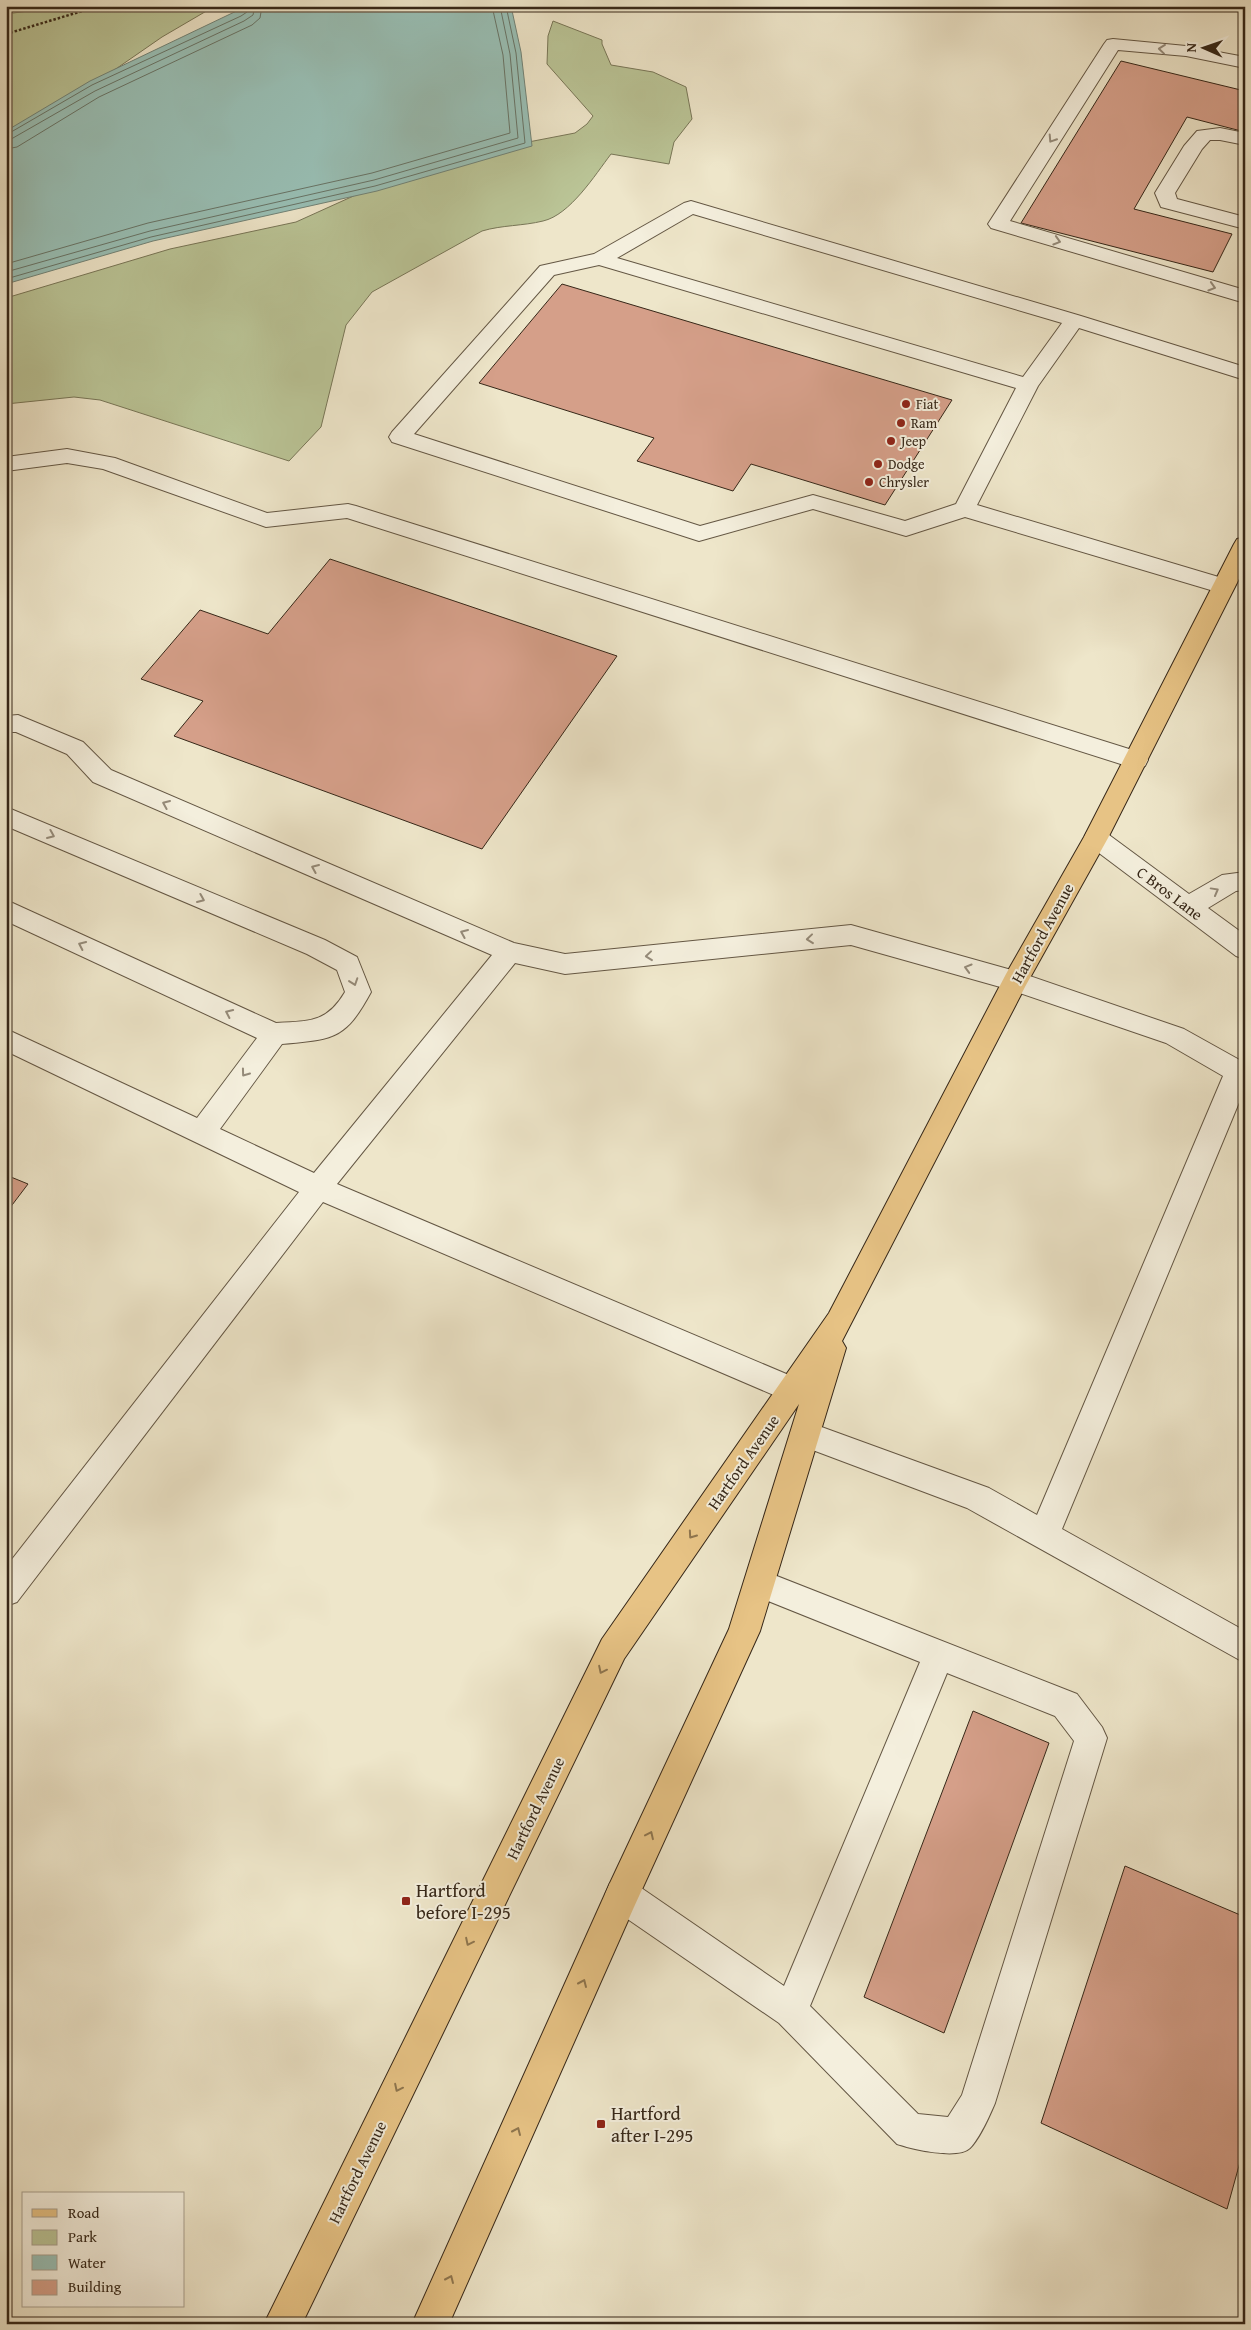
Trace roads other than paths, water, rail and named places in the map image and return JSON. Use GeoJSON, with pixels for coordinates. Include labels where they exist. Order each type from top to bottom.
{"type":"FeatureCollection","features":[{"type":"Feature","properties":{"kind":"main road","name":"Hartford Avenue"},"geometry":{"type":"LineString","coordinates":[[282,2324],[613,1649],[839,1322],[1015,981],[1096,838],[1245,544]]}},
{"type":"Feature","properties":{"kind":"main road","name":"Hartford Avenue"},"geometry":{"type":"LineString","coordinates":[[430,2324],[622,1895],[744,1630],[839,1322]]}},
{"type":"Feature","properties":{"kind":"lane"},"geometry":{"type":"LineString","coordinates":[[1243,293],[998,224],[1113,44],[1186,51],[1245,63]]}},
{"type":"Feature","properties":{"kind":"lane"},"geometry":{"type":"LineString","coordinates":[[1245,140],[1220,134],[1204,135],[1194,146],[1165,193],[1168,203],[1245,223]]}},
{"type":"Feature","properties":{"kind":"lane"},"geometry":{"type":"LineString","coordinates":[[1224,586],[964,509],[906,529],[813,502],[699,534],[400,437],[547,270],[600,259],[691,207],[1074,320],[1245,374]]}},
{"type":"Feature","properties":{"kind":"lane"},"geometry":{"type":"LineString","coordinates":[[600,259],[1028,385]]}},
{"type":"Feature","properties":{"kind":"lane"},"geometry":{"type":"LineString","coordinates":[[964,509],[1028,385],[1074,320]]}},
{"type":"Feature","properties":{"kind":"lane"},"geometry":{"type":"LineString","coordinates":[[6,464],[67,456],[106,463],[266,520],[348,511],[1136,760]]}},
{"type":"Feature","properties":{"kind":"lane"},"geometry":{"type":"LineString","coordinates":[[6,724],[18,722],[75,748],[102,776],[509,952],[566,964],[851,935],[1015,981],[1175,1036],[1241,1074],[1044,1535]]}},
{"type":"Feature","properties":{"kind":"lane"},"geometry":{"type":"LineString","coordinates":[[6,816],[316,947],[348,964],[358,992],[345,1015],[322,1030],[274,1034],[6,910]]}},
{"type":"Feature","properties":{"kind":"lane","name":"C Bros Lane"},"geometry":{"type":"LineString","coordinates":[[1096,838],[1245,949]]}},
{"type":"Feature","properties":{"kind":"lane"},"geometry":{"type":"LineString","coordinates":[[1188,907],[1231,882],[1245,881]]}},
{"type":"Feature","properties":{"kind":"lane"},"geometry":{"type":"LineString","coordinates":[[6,1592],[318,1188],[417,1069],[509,952]]}},
{"type":"Feature","properties":{"kind":"lane"},"geometry":{"type":"LineString","coordinates":[[202,1132],[274,1034]]}},
{"type":"Feature","properties":{"kind":"lane"},"geometry":{"type":"LineString","coordinates":[[6,1039],[318,1188],[793,1390]]}},
{"type":"Feature","properties":{"kind":"lane"},"geometry":{"type":"LineString","coordinates":[[805,1434],[978,1498],[1245,1648]]}},
{"type":"Feature","properties":{"kind":"lane"},"geometry":{"type":"LineString","coordinates":[[622,1895],[791,2011],[910,2131],[957,2136],[977,2103],[1092,1738],[1066,1704],[760,1583]]}},
{"type":"Feature","properties":{"kind":"lane"},"geometry":{"type":"LineString","coordinates":[[791,2011],[939,1654]]}},
{"type":"Feature","properties":{"kind":"water"},"geometry":{"type":"Polygon","coordinates":[[[247,6],[511,6],[521,52],[532,146],[377,191],[153,241],[6,284],[6,131],[90,81],[247,6]]]}},
{"type":"Feature","properties":{"kind":"place","name":"Fiat"},"geometry":{"type":"Point","coordinates":[906,404]}},
{"type":"Feature","properties":{"kind":"place","name":"Ram"},"geometry":{"type":"Point","coordinates":[901,423]}},
{"type":"Feature","properties":{"kind":"place","name":"Jeep"},"geometry":{"type":"Point","coordinates":[891,441]}},
{"type":"Feature","properties":{"kind":"place","name":"Dodge"},"geometry":{"type":"Point","coordinates":[878,464]}},
{"type":"Feature","properties":{"kind":"place","name":"Chrysler"},"geometry":{"type":"Point","coordinates":[869,482]}},
{"type":"Feature","properties":{"kind":"place","name":"Hartford before I-295"},"geometry":{"type":"Point","coordinates":[406,1901]}},
{"type":"Feature","properties":{"kind":"place","name":"Hartford after I-295"},"geometry":{"type":"Point","coordinates":[601,2124]}}]}
